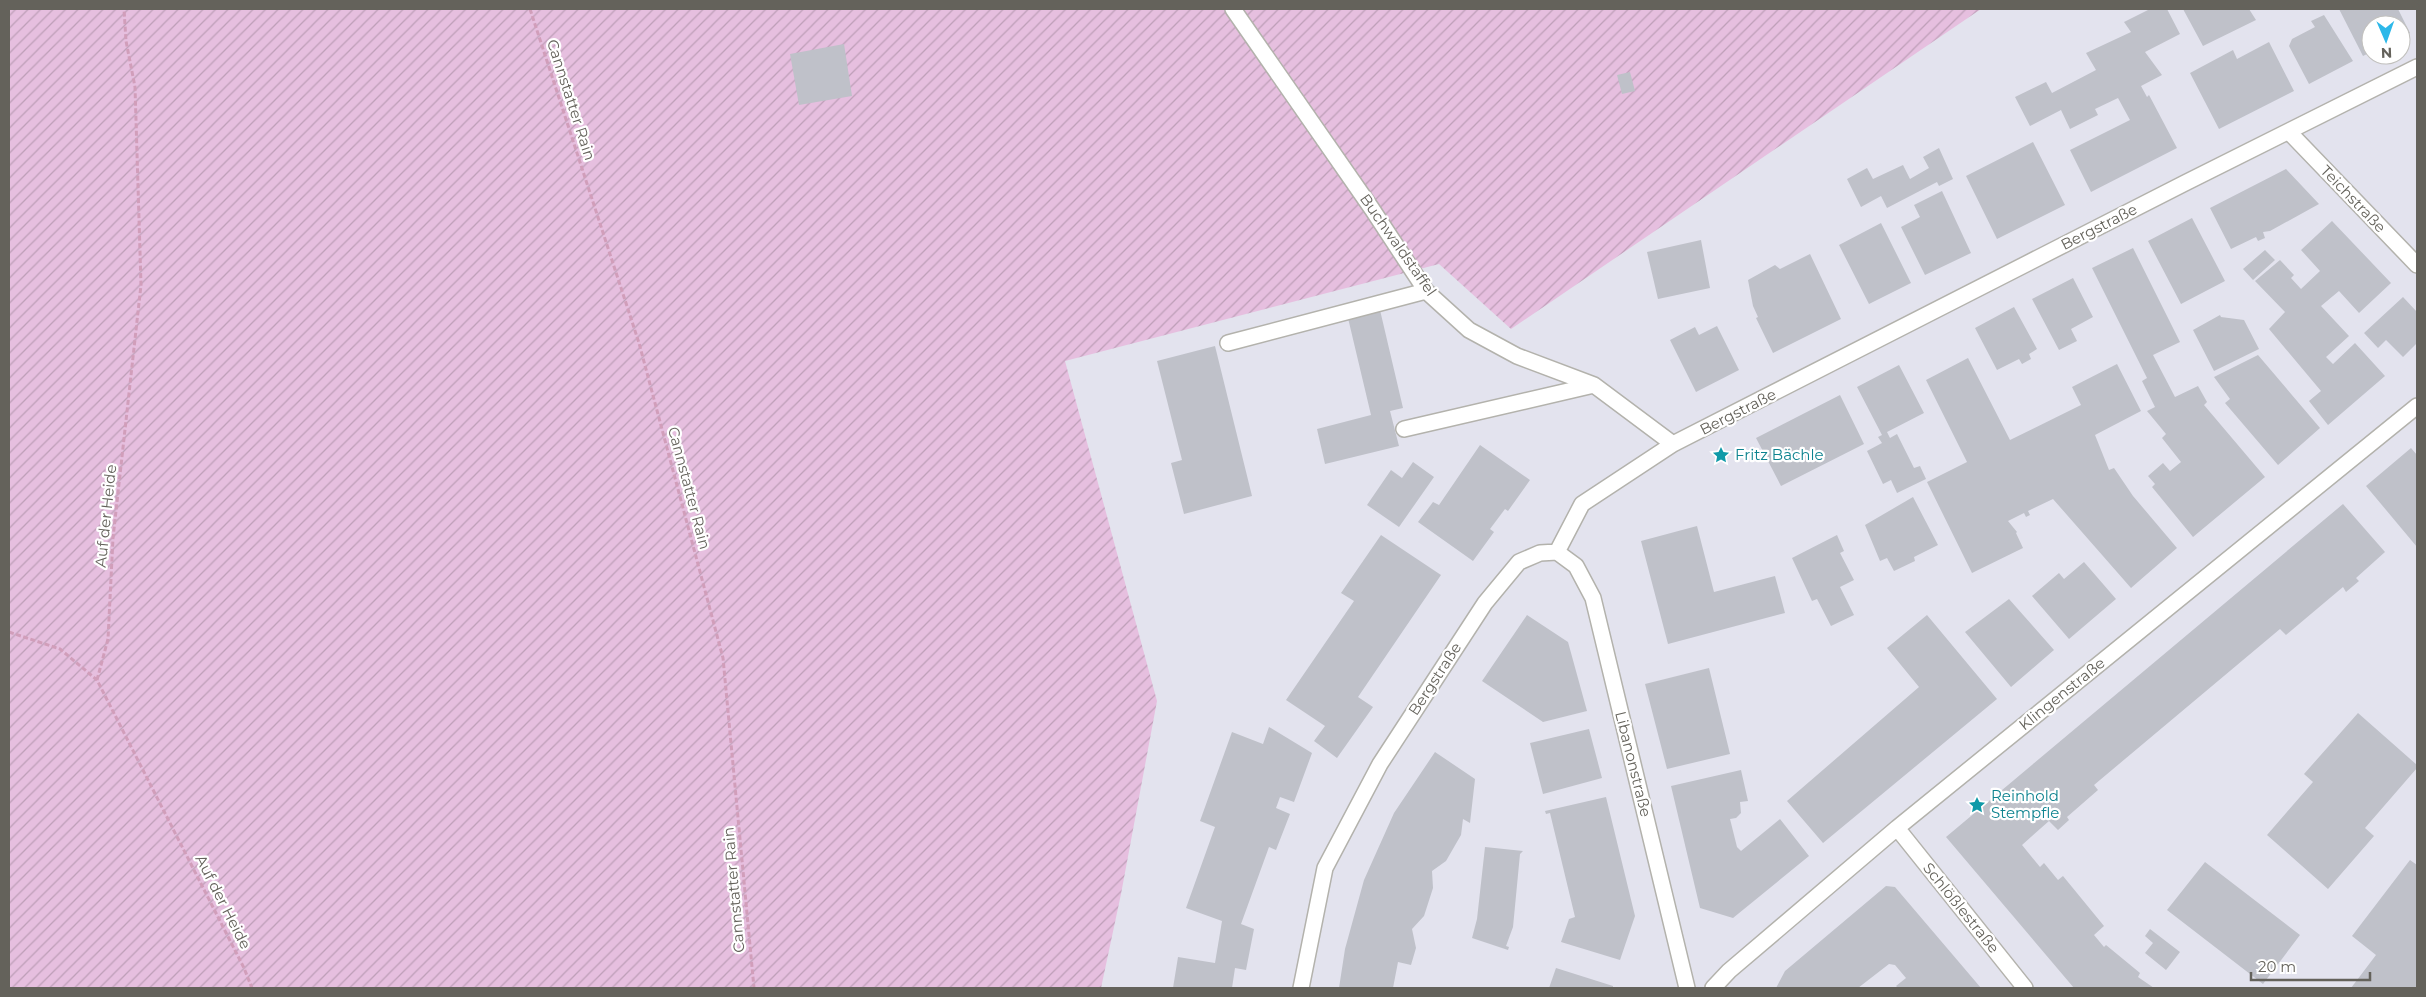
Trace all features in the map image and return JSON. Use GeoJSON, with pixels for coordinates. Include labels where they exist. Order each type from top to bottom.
{"type":"FeatureCollection","features":[{"type":"Feature","properties":{"kind":"street","name":"Buchwaldstaffel"},"geometry":{"type":"LineString","coordinates":[[1233,9],[1372,209],[1426,291],[1469,330],[1517,356],[1594,384],[1673,444]]}},
{"type":"Feature","properties":{"kind":"street","name":"Bergstraße"},"geometry":{"type":"LineString","coordinates":[[1301,988],[1325,868],[1380,764],[1485,603],[1520,562],[1540,553],[1557,552],[1582,504],[1673,444],[2417,68]]}},
{"type":"Feature","properties":{"kind":"street","name":"Teichstraße"},"geometry":{"type":"LineString","coordinates":[[2289,132],[2417,265]]}},
{"type":"Feature","properties":{"kind":"street"},"geometry":{"type":"LineString","coordinates":[[1228,343],[1426,291]]}},
{"type":"Feature","properties":{"kind":"street"},"geometry":{"type":"LineString","coordinates":[[1404,429],[1594,384]]}},
{"type":"Feature","properties":{"kind":"street","name":"Klingenstraße"},"geometry":{"type":"LineString","coordinates":[[1713,988],[1729,970],[1897,828],[2417,406]]}},
{"type":"Feature","properties":{"kind":"street","name":"Libanonstraße"},"geometry":{"type":"LineString","coordinates":[[1557,552],[1576,566],[1593,598],[1687,988]]}},
{"type":"Feature","properties":{"kind":"street","name":"Schlößlestraße"},"geometry":{"type":"LineString","coordinates":[[1897,828],[2026,988]]}},
{"type":"Feature","properties":{"kind":"path","name":"Auf der Heide"},"geometry":{"type":"LineString","coordinates":[[124,9],[126,41],[135,87],[141,286],[113,538],[108,639],[97,680],[244,968],[252,988]]}},
{"type":"Feature","properties":{"kind":"path","name":"Cannstatter Rain"},"geometry":{"type":"LineString","coordinates":[[530,9],[638,343],[723,658],[754,988]]}},
{"type":"Feature","properties":{"kind":"path"},"geometry":{"type":"LineString","coordinates":[[9,632],[60,649],[97,680]]}},
{"type":"Feature","properties":{"kind":"shaded area"},"geometry":{"type":"Polygon","coordinates":[[[9,9],[1981,9],[1511,329],[1439,264],[1065,361],[1157,701],[1121,894],[1101,988],[9,988],[9,9]]]}},
{"type":"Feature","properties":{"kind":"building"},"geometry":{"type":"Polygon","coordinates":[[[2150,9],[2167,9],[2180,34],[2145,52],[2162,75],[2141,86],[2147,97],[2149,95],[2177,148],[2091,192],[2070,150],[2130,120],[2118,98],[2095,109],[2098,115],[2070,129],[2061,110],[2030,126],[2015,97],[2046,82],[2052,93],[2096,70],[2086,53],[2131,32],[2124,22],[2150,9]]]}},
{"type":"Feature","properties":{"kind":"building"},"geometry":{"type":"Polygon","coordinates":[[[2183,9],[2249,9],[2256,20],[2203,46],[2183,9]]]}},
{"type":"Feature","properties":{"kind":"building"},"geometry":{"type":"Polygon","coordinates":[[[2339,9],[2398,9],[2401,15],[2361,15],[2361,52],[2339,9]]]}},
{"type":"Feature","properties":{"kind":"building"},"geometry":{"type":"Polygon","coordinates":[[[2324,15],[2353,61],[2309,84],[2289,46],[2292,39],[2315,27],[2311,21],[2324,15]]]}},
{"type":"Feature","properties":{"kind":"building"},"geometry":{"type":"Polygon","coordinates":[[[2269,42],[2294,91],[2219,129],[2190,73],[2233,50],[2237,59],[2269,42]]]}},
{"type":"Feature","properties":{"kind":"building"},"geometry":{"type":"Polygon","coordinates":[[[844,44],[852,96],[799,105],[790,54],[844,44]]]}},
{"type":"Feature","properties":{"kind":"building"},"geometry":{"type":"Polygon","coordinates":[[[1630,72],[1635,91],[1622,94],[1617,75],[1630,72]]]}},
{"type":"Feature","properties":{"kind":"building"},"geometry":{"type":"Polygon","coordinates":[[[2033,142],[2065,205],[1997,239],[1966,176],[2033,142]]]}},
{"type":"Feature","properties":{"kind":"building"},"geometry":{"type":"Polygon","coordinates":[[[1939,148],[1953,179],[1939,186],[1937,182],[1887,208],[1881,196],[1861,207],[1847,179],[1867,168],[1873,179],[1903,165],[1910,179],[1929,168],[1923,157],[1939,148]]]}},
{"type":"Feature","properties":{"kind":"building"},"geometry":{"type":"Polygon","coordinates":[[[2286,169],[2319,204],[2270,231],[2263,232],[2265,238],[2258,241],[2256,237],[2231,249],[2210,208],[2286,169]]]}},
{"type":"Feature","properties":{"kind":"building"},"geometry":{"type":"Polygon","coordinates":[[[1942,191],[1971,253],[1925,275],[1901,227],[1920,217],[1914,205],[1942,191]]]}},
{"type":"Feature","properties":{"kind":"building"},"geometry":{"type":"Polygon","coordinates":[[[2192,218],[2225,281],[2181,304],[2148,241],[2192,218]]]}},
{"type":"Feature","properties":{"kind":"building"},"geometry":{"type":"Polygon","coordinates":[[[2332,221],[2391,283],[2359,313],[2339,291],[2321,306],[2349,336],[2326,357],[2333,364],[2355,343],[2385,376],[2328,425],[2309,401],[2321,391],[2269,329],[2285,312],[2255,281],[2280,260],[2294,275],[2291,278],[2301,289],[2320,271],[2301,250],[2332,221]]]}},
{"type":"Feature","properties":{"kind":"building"},"geometry":{"type":"Polygon","coordinates":[[[1881,223],[1911,283],[1869,304],[1839,245],[1881,223]]]}},
{"type":"Feature","properties":{"kind":"building"},"geometry":{"type":"Polygon","coordinates":[[[1701,240],[1710,288],[1658,299],[1647,252],[1701,240]]]}},
{"type":"Feature","properties":{"kind":"building"},"geometry":{"type":"Polygon","coordinates":[[[2133,248],[2180,342],[2153,355],[2175,397],[2198,386],[2207,402],[2204,405],[2265,477],[2193,537],[2152,487],[2155,484],[2148,476],[2163,463],[2170,471],[2181,462],[2162,438],[2166,434],[2147,411],[2155,407],[2142,381],[2147,378],[2092,268],[2133,248]]]}},
{"type":"Feature","properties":{"kind":"building"},"geometry":{"type":"Polygon","coordinates":[[[2265,250],[2275,260],[2253,280],[2243,269],[2265,250]]]}},
{"type":"Feature","properties":{"kind":"building"},"geometry":{"type":"Polygon","coordinates":[[[1810,254],[1841,319],[1773,353],[1756,318],[1758,317],[1753,306],[1748,280],[1775,265],[1780,269],[1810,254]]]}},
{"type":"Feature","properties":{"kind":"building"},"geometry":{"type":"Polygon","coordinates":[[[2073,278],[2093,317],[2071,329],[2077,341],[2059,350],[2032,299],[2073,278]]]}},
{"type":"Feature","properties":{"kind":"building"},"geometry":{"type":"Polygon","coordinates":[[[2403,297],[2417,312],[2417,343],[2403,357],[2386,340],[2378,348],[2364,333],[2403,297]]]}},
{"type":"Feature","properties":{"kind":"building"},"geometry":{"type":"Polygon","coordinates":[[[2014,307],[2037,349],[2029,354],[2031,359],[2022,364],[2019,359],[1997,370],[1975,328],[2014,307]]]}},
{"type":"Feature","properties":{"kind":"building"},"geometry":{"type":"Polygon","coordinates":[[[1380,310],[1403,408],[1390,411],[1399,446],[1325,464],[1317,429],[1371,415],[1348,318],[1380,310]]]}},
{"type":"Feature","properties":{"kind":"building"},"geometry":{"type":"Polygon","coordinates":[[[2220,315],[2221,317],[2244,320],[2259,349],[2214,371],[2193,330],[2220,315]]]}},
{"type":"Feature","properties":{"kind":"building"},"geometry":{"type":"Polygon","coordinates":[[[1717,326],[1739,370],[1696,392],[1670,340],[1695,327],[1699,335],[1717,326]]]}},
{"type":"Feature","properties":{"kind":"building"},"geometry":{"type":"Polygon","coordinates":[[[1215,346],[1252,496],[1184,514],[1171,463],[1182,460],[1157,361],[1215,346]]]}},
{"type":"Feature","properties":{"kind":"building"},"geometry":{"type":"Polygon","coordinates":[[[2258,355],[2320,428],[2278,465],[2225,403],[2230,399],[2214,377],[2258,355]]]}},
{"type":"Feature","properties":{"kind":"building"},"geometry":{"type":"Polygon","coordinates":[[[1968,358],[2010,440],[2081,405],[2072,387],[2117,364],[2141,411],[2095,435],[2109,470],[2114,468],[2133,496],[2177,548],[2131,588],[2053,499],[2028,511],[2030,515],[2026,517],[2024,513],[2008,521],[2017,532],[2023,548],[1972,573],[1927,482],[1967,462],[1926,380],[1968,358]]]}},
{"type":"Feature","properties":{"kind":"building"},"geometry":{"type":"Polygon","coordinates":[[[1899,365],[1924,413],[1887,432],[1890,438],[1897,434],[1914,468],[1920,466],[1926,479],[1897,493],[1891,480],[1883,484],[1867,451],[1882,443],[1878,437],[1882,435],[1857,387],[1899,365]]]}},
{"type":"Feature","properties":{"kind":"building"},"geometry":{"type":"Polygon","coordinates":[[[1840,395],[1864,444],[1781,486],[1756,438],[1840,395]]]}},
{"type":"Feature","properties":{"kind":"building"},"geometry":{"type":"Polygon","coordinates":[[[1480,445],[1530,480],[1508,511],[1505,509],[1490,529],[1494,532],[1473,561],[1418,522],[1433,502],[1439,505],[1480,445]]]}},
{"type":"Feature","properties":{"kind":"building"},"geometry":{"type":"Polygon","coordinates":[[[2411,448],[2417,455],[2417,547],[2366,486],[2411,448]]]}},
{"type":"Feature","properties":{"kind":"building"},"geometry":{"type":"Polygon","coordinates":[[[1413,462],[1434,477],[1399,527],[1367,505],[1391,470],[1402,478],[1413,462]]]}},
{"type":"Feature","properties":{"kind":"building"},"geometry":{"type":"Polygon","coordinates":[[[1913,497],[1938,545],[1914,557],[1915,561],[1894,571],[1887,558],[1880,561],[1865,525],[1913,497]]]}},
{"type":"Feature","properties":{"kind":"building"},"geometry":{"type":"Polygon","coordinates":[[[2343,504],[2385,552],[2356,578],[2359,581],[2346,592],[2343,587],[2286,635],[2280,629],[2094,785],[2098,790],[2067,817],[2069,820],[2058,830],[2049,821],[2022,845],[2040,867],[2044,863],[2058,880],[2063,876],[2104,926],[2094,935],[2104,947],[2106,945],[2140,973],[2138,977],[2154,988],[2074,988],[1946,837],[2343,504]]]}},
{"type":"Feature","properties":{"kind":"building"},"geometry":{"type":"Polygon","coordinates":[[[1697,526],[1714,592],[1775,576],[1785,613],[1668,644],[1641,541],[1697,526]]]}},
{"type":"Feature","properties":{"kind":"building"},"geometry":{"type":"Polygon","coordinates":[[[1381,535],[1441,575],[1358,697],[1373,707],[1337,758],[1314,741],[1325,726],[1286,700],[1354,601],[1341,593],[1381,535]]]}},
{"type":"Feature","properties":{"kind":"building"},"geometry":{"type":"Polygon","coordinates":[[[1837,535],[1844,551],[1840,553],[1854,580],[1840,587],[1854,615],[1831,626],[1817,599],[1812,601],[1792,558],[1837,535]]]}},
{"type":"Feature","properties":{"kind":"building"},"geometry":{"type":"Polygon","coordinates":[[[2084,562],[2116,599],[2069,639],[2032,596],[2059,573],[2064,579],[2084,562]]]}},
{"type":"Feature","properties":{"kind":"building"},"geometry":{"type":"Polygon","coordinates":[[[2009,599],[2054,650],[2011,687],[1965,632],[2009,599]]]}},
{"type":"Feature","properties":{"kind":"building"},"geometry":{"type":"Polygon","coordinates":[[[1527,615],[1568,642],[1587,711],[1543,722],[1482,681],[1527,615]]]}},
{"type":"Feature","properties":{"kind":"building"},"geometry":{"type":"Polygon","coordinates":[[[1927,615],[1997,699],[1823,843],[1787,801],[1919,687],[1887,648],[1927,615]]]}},
{"type":"Feature","properties":{"kind":"building"},"geometry":{"type":"Polygon","coordinates":[[[1709,668],[1730,754],[1667,769],[1645,684],[1709,668]]]}},
{"type":"Feature","properties":{"kind":"building"},"geometry":{"type":"Polygon","coordinates":[[[2358,713],[2417,765],[2417,768],[2365,828],[2374,836],[2328,889],[2267,835],[2313,782],[2304,774],[2358,713]]]}},
{"type":"Feature","properties":{"kind":"building"},"geometry":{"type":"Polygon","coordinates":[[[1269,727],[1312,753],[1294,802],[1280,797],[1276,808],[1290,814],[1276,850],[1269,847],[1241,924],[1254,929],[1246,970],[1235,968],[1232,988],[1173,988],[1178,957],[1215,963],[1222,921],[1186,908],[1215,827],[1200,821],[1232,732],[1263,744],[1269,727]]]}},
{"type":"Feature","properties":{"kind":"building"},"geometry":{"type":"Polygon","coordinates":[[[1589,729],[1602,778],[1543,794],[1530,743],[1589,729]]]}},
{"type":"Feature","properties":{"kind":"building"},"geometry":{"type":"Polygon","coordinates":[[[1435,752],[1475,779],[1470,823],[1463,819],[1461,835],[1446,861],[1432,871],[1433,888],[1424,916],[1412,929],[1416,948],[1411,965],[1398,962],[1393,988],[1339,988],[1345,949],[1364,880],[1394,813],[1435,752]]]}},
{"type":"Feature","properties":{"kind":"building"},"geometry":{"type":"Polygon","coordinates":[[[1741,770],[1748,801],[1740,802],[1741,813],[1736,818],[1730,819],[1737,847],[1741,851],[1780,819],[1809,856],[1733,918],[1700,908],[1671,786],[1741,770]]]}},
{"type":"Feature","properties":{"kind":"building"},"geometry":{"type":"Polygon","coordinates":[[[1606,797],[1635,916],[1620,960],[1561,942],[1569,919],[1575,917],[1550,813],[1546,814],[1545,811],[1606,797]]]}},
{"type":"Feature","properties":{"kind":"building"},"geometry":{"type":"Polygon","coordinates":[[[1485,847],[1523,851],[1520,854],[1513,927],[1506,946],[1509,947],[1508,950],[1472,938],[1477,919],[1485,847]]]}},
{"type":"Feature","properties":{"kind":"building"},"geometry":{"type":"Polygon","coordinates":[[[2410,860],[2417,865],[2417,988],[2351,988],[2376,955],[2352,936],[2410,860]]]}},
{"type":"Feature","properties":{"kind":"building"},"geometry":{"type":"Polygon","coordinates":[[[2205,862],[2300,935],[2263,984],[2167,910],[2205,862]]]}},
{"type":"Feature","properties":{"kind":"building"},"geometry":{"type":"Polygon","coordinates":[[[1886,886],[1895,887],[1981,988],[1898,988],[1896,986],[1906,978],[1895,965],[1889,964],[1858,988],[1776,988],[1785,971],[1886,886]]]}},
{"type":"Feature","properties":{"kind":"building"},"geometry":{"type":"Polygon","coordinates":[[[2150,929],[2180,952],[2166,970],[2145,953],[2153,943],[2145,936],[2150,929]]]}},
{"type":"Feature","properties":{"kind":"building"},"geometry":{"type":"Polygon","coordinates":[[[1556,968],[1613,986],[1613,988],[1549,988],[1556,968]]]}},
{"type":"Feature","properties":{"kind":"place","name":"Fritz Bächle"},"geometry":{"type":"Point","coordinates":[1721,455]}},
{"type":"Feature","properties":{"kind":"place","name":"Reinhold Stempfle"},"geometry":{"type":"Point","coordinates":[1977,805]}}]}
